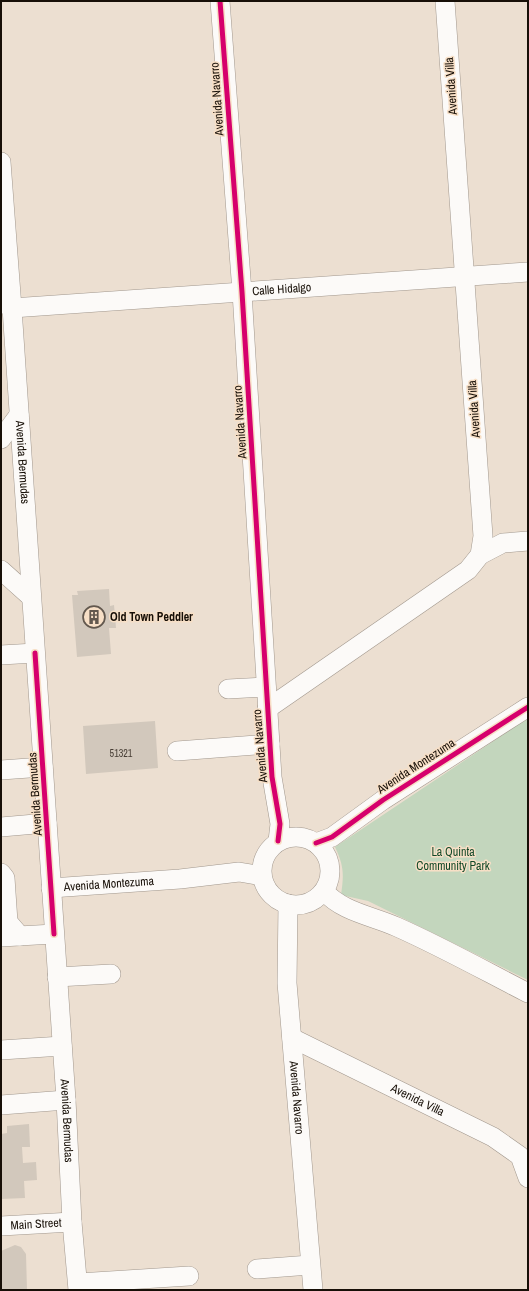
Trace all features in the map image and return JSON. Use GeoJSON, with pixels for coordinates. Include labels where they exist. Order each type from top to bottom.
{"type":"FeatureCollection","features":[{"type":"Feature","properties":{"kind":"street","name":"Avenida Navarro"},"geometry":{"type":"LineString","coordinates":[[220,1],[242,292],[267,709],[272,777],[280,824],[278,841]]}},
{"type":"Feature","properties":{"kind":"street","name":"Avenida Villa"},"geometry":{"type":"LineString","coordinates":[[445,1],[483,536],[480,555]]}},
{"type":"Feature","properties":{"kind":"street","name":"Avenida Bermudas"},"geometry":{"type":"LineString","coordinates":[[1,162],[7,304],[19,415],[66,1100],[72,1222],[78,1287]]}},
{"type":"Feature","properties":{"kind":"street","name":"Calle Hidalgo"},"geometry":{"type":"LineString","coordinates":[[7,304],[242,292],[528,272]]}},
{"type":"Feature","properties":{"kind":"street"},"geometry":{"type":"LineString","coordinates":[[1,439],[19,415]]}},
{"type":"Feature","properties":{"kind":"street"},"geometry":{"type":"LineString","coordinates":[[267,709],[468,570],[480,555],[503,543],[528,541]]}},
{"type":"Feature","properties":{"kind":"street"},"geometry":{"type":"LineString","coordinates":[[1,570],[31,597]]}},
{"type":"Feature","properties":{"kind":"street"},"geometry":{"type":"LineString","coordinates":[[1,655],[35,653]]}},
{"type":"Feature","properties":{"kind":"street"},"geometry":{"type":"LineString","coordinates":[[228,689],[266,687]]}},
{"type":"Feature","properties":{"kind":"street","name":"Avenida Montezuma"},"geometry":{"type":"LineString","coordinates":[[316,843],[332,837],[383,800],[528,707]]}},
{"type":"Feature","properties":{"kind":"street"},"geometry":{"type":"LineString","coordinates":[[177,751],[270,744]]}},
{"type":"Feature","properties":{"kind":"street"},"geometry":{"type":"LineString","coordinates":[[1,770],[43,767]]}},
{"type":"Feature","properties":{"kind":"street"},"geometry":{"type":"LineString","coordinates":[[1,827],[47,823]]}},
{"type":"Feature","properties":{"kind":"street"},"geometry":{"type":"LineString","coordinates":[[290,837],[304,837],[316,843],[326,853],[330,865],[330,879],[324,891],[314,900],[302,905],[288,904],[276,899],[267,889],[262,876],[262,863],[268,851],[278,841],[290,837]]}},
{"type":"Feature","properties":{"kind":"street"},"geometry":{"type":"LineString","coordinates":[[1,872],[5,878],[10,937],[54,934]]}},
{"type":"Feature","properties":{"kind":"street","name":"Avenida Montezuma"},"geometry":{"type":"LineString","coordinates":[[51,888],[180,879],[239,872],[262,876]]}},
{"type":"Feature","properties":{"kind":"street"},"geometry":{"type":"LineString","coordinates":[[324,891],[331,899],[356,912],[396,926],[528,993]]}},
{"type":"Feature","properties":{"kind":"street","name":"Avenida Navarro"},"geometry":{"type":"LineString","coordinates":[[288,904],[287,983],[312,1290]]}},
{"type":"Feature","properties":{"kind":"street"},"geometry":{"type":"LineString","coordinates":[[57,976],[111,974]]}},
{"type":"Feature","properties":{"kind":"street","name":"Avenida Villa"},"geometry":{"type":"LineString","coordinates":[[292,1038],[492,1137],[520,1156],[527,1171]]}},
{"type":"Feature","properties":{"kind":"street"},"geometry":{"type":"LineString","coordinates":[[1,1050],[62,1046]]}},
{"type":"Feature","properties":{"kind":"street"},"geometry":{"type":"LineString","coordinates":[[1,1105],[66,1100]]}},
{"type":"Feature","properties":{"kind":"street","name":"Main Street"},"geometry":{"type":"LineString","coordinates":[[1,1226],[72,1222]]}},
{"type":"Feature","properties":{"kind":"street"},"geometry":{"type":"LineString","coordinates":[[257,1269],[310,1265]]}},
{"type":"Feature","properties":{"kind":"street"},"geometry":{"type":"LineString","coordinates":[[78,1287],[189,1276]]}},
{"type":"Feature","properties":{"kind":"green space","name":"La Quinta Community Park"},"geometry":{"type":"Polygon","coordinates":[[[528,718],[528,980],[368,901],[341,895],[343,881],[342,870],[335,847],[528,718]]]}},
{"type":"Feature","properties":{"kind":"building","name":"Old Town Peddler"},"geometry":{"type":"Polygon","coordinates":[[[109,589],[110,606],[114,605],[116,628],[109,628],[111,654],[77,657],[72,595],[78,595],[77,591],[109,589]]]}},
{"type":"Feature","properties":{"kind":"building"},"geometry":{"type":"Polygon","coordinates":[[[155,721],[158,768],[86,774],[83,726],[155,721]]]}},
{"type":"Feature","properties":{"kind":"building"},"geometry":{"type":"Polygon","coordinates":[[[29,1124],[30,1147],[22,1147],[23,1163],[36,1162],[37,1180],[24,1181],[25,1198],[1,1199],[1,1134],[7,1133],[7,1126],[29,1124]]]}},
{"type":"Feature","properties":{"kind":"building"},"geometry":{"type":"Polygon","coordinates":[[[15,1245],[21,1247],[26,1254],[27,1290],[1,1290],[1,1251],[15,1245]]]}},
{"type":"Feature","properties":{"kind":"cycle path"},"geometry":{"type":"LineString","coordinates":[[220,1],[242,292],[272,777],[280,824],[278,841]]}},
{"type":"Feature","properties":{"kind":"cycle path"},"geometry":{"type":"LineString","coordinates":[[35,653],[54,934]]}},
{"type":"Feature","properties":{"kind":"cycle path"},"geometry":{"type":"LineString","coordinates":[[316,843],[332,837],[383,800],[528,707]]}},
{"type":"Feature","properties":{"kind":"place","name":"Old Town Peddler"},"geometry":{"type":"Point","coordinates":[94,617]}}]}
